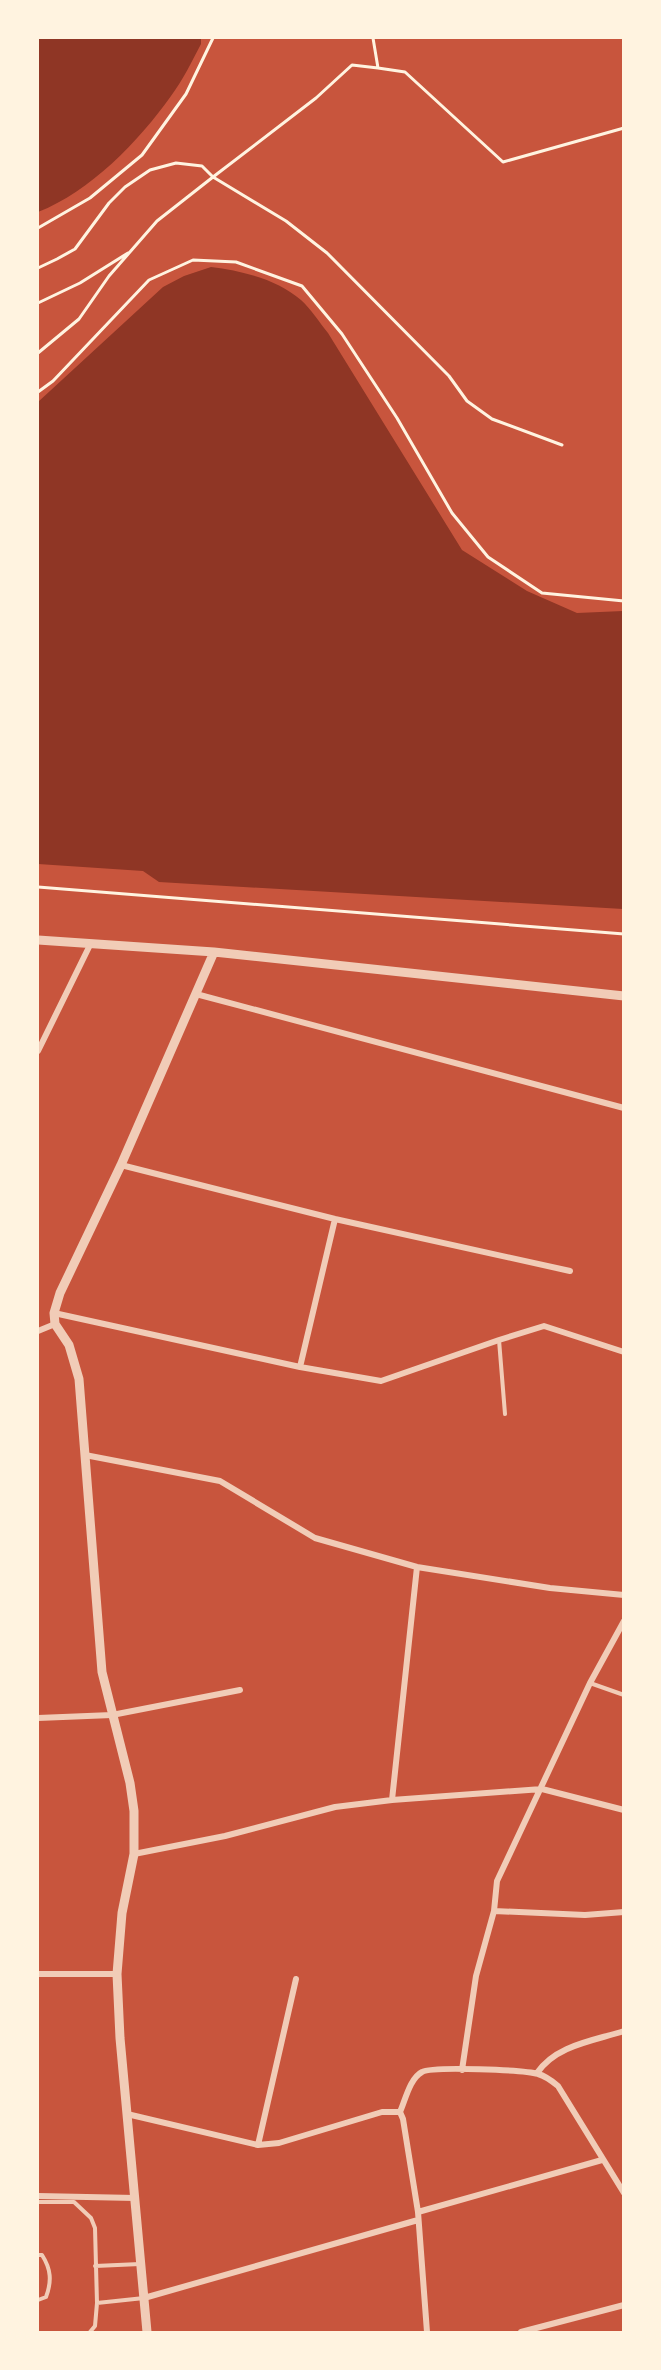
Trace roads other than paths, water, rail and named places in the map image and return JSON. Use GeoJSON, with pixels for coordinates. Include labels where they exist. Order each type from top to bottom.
{"type":"FeatureCollection","features":[{"type":"Feature","properties":{"kind":"street"},"geometry":{"type":"LineString","coordinates":[[38,940],[214,952],[624,996]]}},
{"type":"Feature","properties":{"kind":"street"},"geometry":{"type":"LineString","coordinates":[[38,1051],[90,945]]}},
{"type":"Feature","properties":{"kind":"street"},"geometry":{"type":"LineString","coordinates":[[147,2332],[126,2114],[117,1974],[122,1913],[134,1854],[134,1811],[132,1792],[102,1672],[79,1379],[69,1345],[55,1324],[54,1313],[60,1293],[121,1165],[214,952]]}},
{"type":"Feature","properties":{"kind":"street"},"geometry":{"type":"LineString","coordinates":[[196,994],[624,1108]]}},
{"type":"Feature","properties":{"kind":"street"},"geometry":{"type":"LineString","coordinates":[[121,1165],[335,1219],[570,1271]]}},
{"type":"Feature","properties":{"kind":"street"},"geometry":{"type":"LineString","coordinates":[[300,1367],[335,1219]]}},
{"type":"Feature","properties":{"kind":"street"},"geometry":{"type":"LineString","coordinates":[[54,1313],[300,1367],[381,1381],[544,1326],[624,1352]]}},
{"type":"Feature","properties":{"kind":"street"},"geometry":{"type":"LineString","coordinates":[[38,1331],[55,1324]]}},
{"type":"Feature","properties":{"kind":"street"},"geometry":{"type":"LineString","coordinates":[[85,1455],[220,1481],[315,1538],[417,1567],[550,1588],[624,1595]]}},
{"type":"Feature","properties":{"kind":"street"},"geometry":{"type":"LineString","coordinates":[[392,1800],[417,1567]]}},
{"type":"Feature","properties":{"kind":"street"},"geometry":{"type":"LineString","coordinates":[[462,2070],[476,1976],[494,1911],[497,1881],[590,1683],[624,1622]]}},
{"type":"Feature","properties":{"kind":"street"},"geometry":{"type":"LineString","coordinates":[[38,1718],[112,1715],[240,1690]]}},
{"type":"Feature","properties":{"kind":"street"},"geometry":{"type":"LineString","coordinates":[[134,1854],[225,1836],[335,1807],[392,1800],[542,1789],[624,1810]]}},
{"type":"Feature","properties":{"kind":"street"},"geometry":{"type":"LineString","coordinates":[[494,1911],[585,1915],[624,1912]]}},
{"type":"Feature","properties":{"kind":"street"},"geometry":{"type":"LineString","coordinates":[[38,1974],[117,1974]]}},
{"type":"Feature","properties":{"kind":"street"},"geometry":{"type":"LineString","coordinates":[[258,2145],[296,1979]]}},
{"type":"Feature","properties":{"kind":"street"},"geometry":{"type":"LineString","coordinates":[[537,2073],[544,2063],[561,2051],[624,2031]]}},
{"type":"Feature","properties":{"kind":"street"},"geometry":{"type":"LineString","coordinates":[[400,2112],[415,2078],[421,2072],[462,2070],[537,2073],[552,2080],[558,2086],[624,2193]]}},
{"type":"Feature","properties":{"kind":"street"},"geometry":{"type":"LineString","coordinates":[[126,2114],[258,2145],[279,2143],[382,2112],[400,2112]]}},
{"type":"Feature","properties":{"kind":"street"},"geometry":{"type":"LineString","coordinates":[[400,2112],[404,2119],[418,2212],[427,2332]]}},
{"type":"Feature","properties":{"kind":"street"},"geometry":{"type":"LineString","coordinates":[[418,2212],[602,2160]]}},
{"type":"Feature","properties":{"kind":"street"},"geometry":{"type":"LineString","coordinates":[[38,2196],[135,2198]]}},
{"type":"Feature","properties":{"kind":"street"},"geometry":{"type":"LineString","coordinates":[[144,2298],[418,2220]]}},
{"type":"Feature","properties":{"kind":"street"},"geometry":{"type":"LineString","coordinates":[[520,2332],[624,2305]]}},
{"type":"Feature","properties":{"kind":"lane"},"geometry":{"type":"LineString","coordinates":[[499,1340],[505,1414]]}},
{"type":"Feature","properties":{"kind":"lane"},"geometry":{"type":"LineString","coordinates":[[616,1635],[624,1638]]}},
{"type":"Feature","properties":{"kind":"lane"},"geometry":{"type":"LineString","coordinates":[[590,1683],[624,1695]]}},
{"type":"Feature","properties":{"kind":"lane"},"geometry":{"type":"LineString","coordinates":[[38,2202],[74,2202],[85,2211],[95,2228],[96,2326],[90,2332]]}},
{"type":"Feature","properties":{"kind":"lane"},"geometry":{"type":"LineString","coordinates":[[38,2255],[42,2255],[48,2264],[51,2283],[46,2297],[38,2300]]}},
{"type":"Feature","properties":{"kind":"lane"},"geometry":{"type":"LineString","coordinates":[[96,2266],[141,2264]]}},
{"type":"Feature","properties":{"kind":"lane"},"geometry":{"type":"LineString","coordinates":[[97,2303],[144,2298]]}}]}
